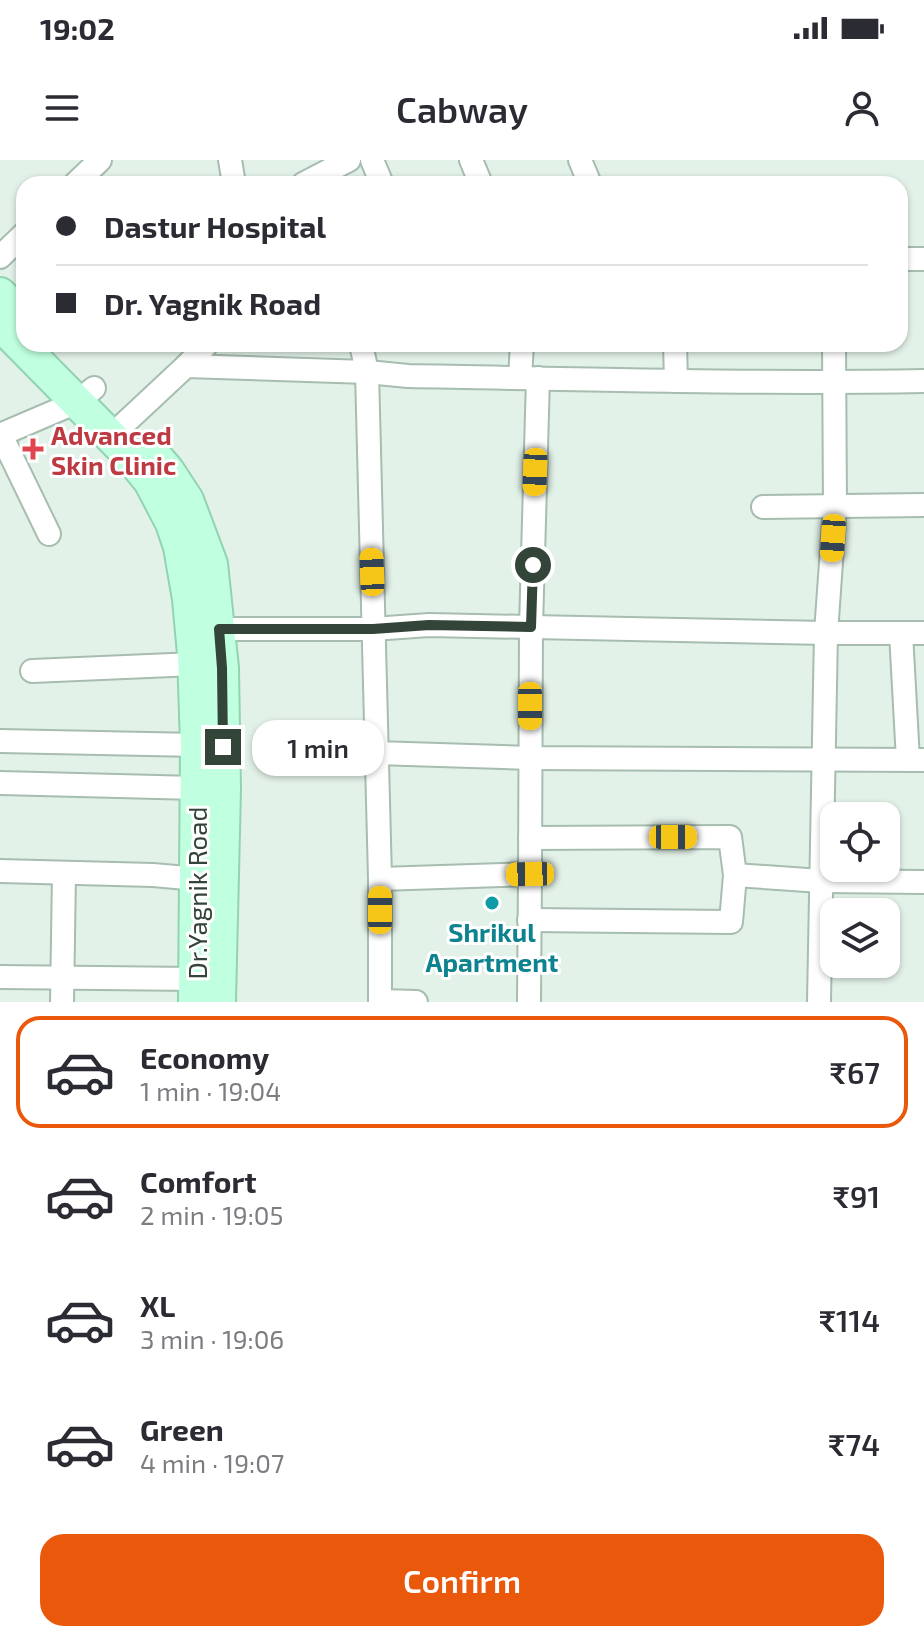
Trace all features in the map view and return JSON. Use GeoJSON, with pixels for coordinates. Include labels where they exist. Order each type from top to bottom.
{"type":"FeatureCollection","features":[{"type":"Feature","properties":{"kind":"street"},"geometry":{"type":"LineString","coordinates":[[83,176],[100,160]]}},
{"type":"Feature","properties":{"kind":"street"},"geometry":{"type":"LineString","coordinates":[[318,176],[349,160]]}},
{"type":"Feature","properties":{"kind":"street"},"geometry":{"type":"LineString","coordinates":[[0,257],[16,242]]}},
{"type":"Feature","properties":{"kind":"street"},"geometry":{"type":"LineString","coordinates":[[0,294],[16,310]]}},
{"type":"Feature","properties":{"kind":"street"},"geometry":{"type":"LineString","coordinates":[[0,324],[16,337]]}},
{"type":"Feature","properties":{"kind":"street"},"geometry":{"type":"LineString","coordinates":[[34,352],[86,395]]}},
{"type":"Feature","properties":{"kind":"street"},"geometry":{"type":"LineString","coordinates":[[56,352],[86,395],[118,430],[168,471],[187,500],[211,564],[222,668],[224,789],[209,880],[219,1002]]}},
{"type":"Feature","properties":{"kind":"street"},"geometry":{"type":"LineString","coordinates":[[118,430],[199,352]]}},
{"type":"Feature","properties":{"kind":"street"},"geometry":{"type":"LineString","coordinates":[[363,352],[367,372],[380,879],[380,1002],[416,1002]]}},
{"type":"Feature","properties":{"kind":"street"},"geometry":{"type":"LineString","coordinates":[[524,352],[529,378],[529,1002]]}},
{"type":"Feature","properties":{"kind":"street"},"geometry":{"type":"LineString","coordinates":[[675,352],[676,381]]}},
{"type":"Feature","properties":{"kind":"street"},"geometry":{"type":"LineString","coordinates":[[822,802],[826,633],[835,506],[834,352]]}},
{"type":"Feature","properties":{"kind":"street"},"geometry":{"type":"LineString","coordinates":[[186,366],[408,376],[834,383],[924,381]]}},
{"type":"Feature","properties":{"kind":"street"},"geometry":{"type":"LineString","coordinates":[[49,534],[1,435],[86,395]]}},
{"type":"Feature","properties":{"kind":"street","name":"Dr.Yagnik Road"},"geometry":{"type":"LineString","coordinates":[[118,430],[127,453],[150,481],[172,523],[180,547],[189,599],[195,664],[196,788],[209,880],[196,991]]}},
{"type":"Feature","properties":{"kind":"street"},"geometry":{"type":"LineString","coordinates":[[763,507],[924,505]]}},
{"type":"Feature","properties":{"kind":"street"},"geometry":{"type":"LineString","coordinates":[[219,629],[373,629],[429,625],[924,633]]}},
{"type":"Feature","properties":{"kind":"street"},"geometry":{"type":"LineString","coordinates":[[376,753],[530,758],[916,760],[901,633]]}},
{"type":"Feature","properties":{"kind":"street"},"geometry":{"type":"LineString","coordinates":[[32,671],[195,664]]}},
{"type":"Feature","properties":{"kind":"street"},"geometry":{"type":"LineString","coordinates":[[0,741],[197,745]]}},
{"type":"Feature","properties":{"kind":"street"},"geometry":{"type":"LineString","coordinates":[[0,783],[196,788]]}},
{"type":"Feature","properties":{"kind":"street"},"geometry":{"type":"LineString","coordinates":[[529,920],[731,922],[735,875],[730,837],[530,838]]}},
{"type":"Feature","properties":{"kind":"street"},"geometry":{"type":"LineString","coordinates":[[0,871],[153,875],[209,880]]}},
{"type":"Feature","properties":{"kind":"street"},"geometry":{"type":"LineString","coordinates":[[62,1002],[64,873]]}},
{"type":"Feature","properties":{"kind":"street"},"geometry":{"type":"LineString","coordinates":[[380,879],[530,874]]}},
{"type":"Feature","properties":{"kind":"street"},"geometry":{"type":"LineString","coordinates":[[735,875],[820,881]]}},
{"type":"Feature","properties":{"kind":"street"},"geometry":{"type":"LineString","coordinates":[[819,1002],[821,882]]}},
{"type":"Feature","properties":{"kind":"street"},"geometry":{"type":"LineString","coordinates":[[900,882],[924,882]]}},
{"type":"Feature","properties":{"kind":"street"},"geometry":{"type":"LineString","coordinates":[[0,977],[63,979],[196,991]]}},
{"type":"Feature","properties":{"kind":"place","name":"Advanced Skin Clinic"},"geometry":{"type":"Point","coordinates":[33,449]}},
{"type":"Feature","properties":{"kind":"place","name":"Shrikul Apartment"},"geometry":{"type":"Point","coordinates":[492,903]}},
{"type":"Feature","properties":{"kind":"route"},"geometry":{"type":"LineString","coordinates":[[223,747],[219,629],[373,629],[429,625],[531,627],[533,565]]}}]}
